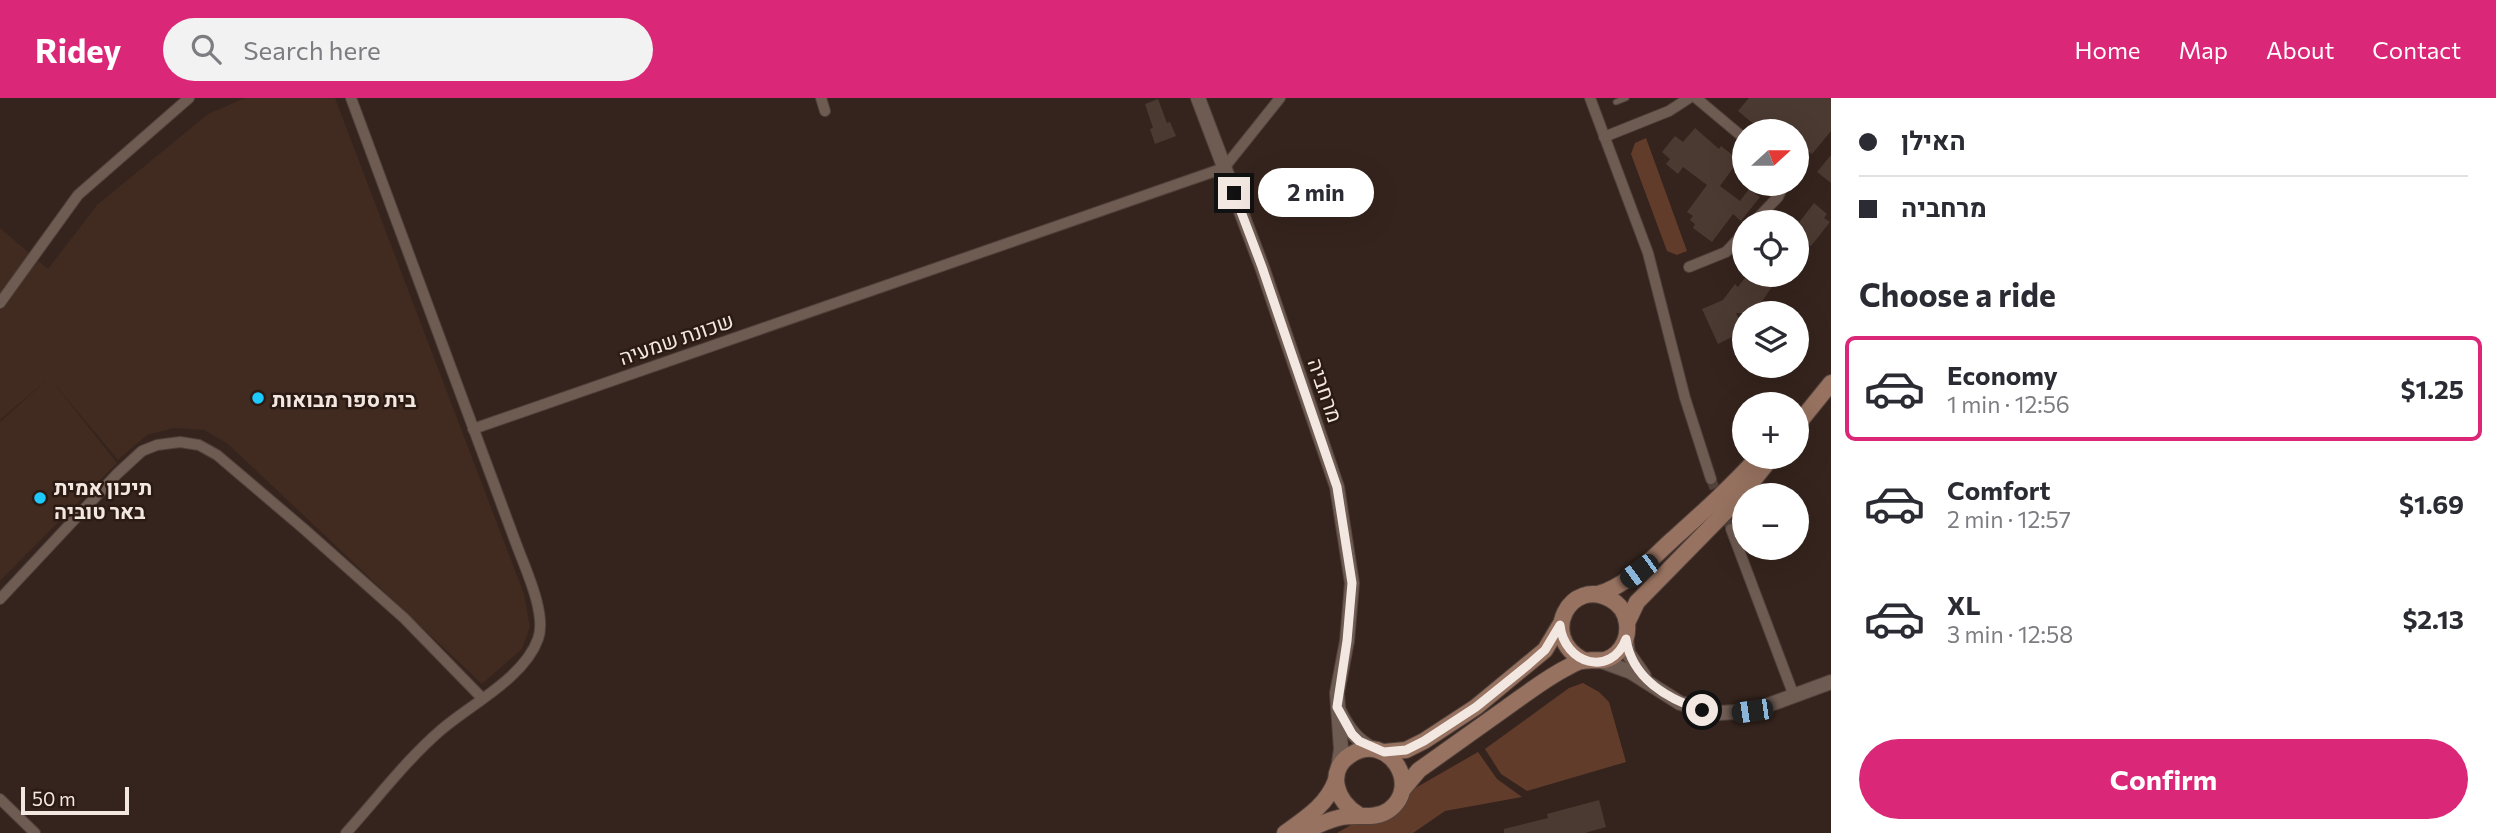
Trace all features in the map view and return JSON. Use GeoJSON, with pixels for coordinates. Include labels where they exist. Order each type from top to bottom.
{"type":"FeatureCollection","features":[{"type":"Feature","properties":{"kind":"main road"},"geometry":{"type":"LineString","coordinates":[[1809,400],[1831,376]]}},
{"type":"Feature","properties":{"kind":"main road"},"geometry":{"type":"LineString","coordinates":[[1809,410],[1831,383]]}},
{"type":"Feature","properties":{"kind":"main road"},"geometry":{"type":"LineString","coordinates":[[1285,833],[1319,808],[1332,791],[1344,760],[1363,749],[1406,750],[1476,707],[1545,650],[1569,606],[1577,599],[1610,591],[1639,571],[1747,469]]}},
{"type":"Feature","properties":{"kind":"main road"},"geometry":{"type":"LineString","coordinates":[[1560,625],[1561,636],[1573,655],[1583,660],[1601,661],[1616,654],[1637,602],[1739,498],[1762,469]]}},
{"type":"Feature","properties":{"kind":"main road"},"geometry":{"type":"LineString","coordinates":[[1598,594],[1608,597],[1624,612],[1627,631]]}},
{"type":"Feature","properties":{"kind":"main road"},"geometry":{"type":"LineString","coordinates":[[1302,833],[1339,817],[1370,816],[1391,808],[1399,800],[1410,778],[1439,755],[1537,686],[1583,660]]}},
{"type":"Feature","properties":{"kind":"main road"},"geometry":{"type":"LineString","coordinates":[[1379,750],[1399,767],[1403,789]]}},
{"type":"Feature","properties":{"kind":"main road"},"geometry":{"type":"LineString","coordinates":[[1337,774],[1337,790],[1341,800],[1359,815]]}},
{"type":"Feature","properties":{"kind":"street"},"geometry":{"type":"LineString","coordinates":[[0,303],[78,195],[189,98]]}},
{"type":"Feature","properties":{"kind":"street"},"geometry":{"type":"LineString","coordinates":[[346,833],[440,730],[515,673],[530,656],[539,638],[540,621],[517,546],[351,98]]}},
{"type":"Feature","properties":{"kind":"street"},"geometry":{"type":"LineString","coordinates":[[821,98],[825,111]]}},
{"type":"Feature","properties":{"kind":"street","name":"מרחביה"},"geometry":{"type":"LineString","coordinates":[[1198,98],[1262,267],[1337,487],[1352,583],[1337,707],[1341,749],[1337,774]]}},
{"type":"Feature","properties":{"kind":"street"},"geometry":{"type":"LineString","coordinates":[[1224,168],[1280,98]]}},
{"type":"Feature","properties":{"kind":"street"},"geometry":{"type":"LineString","coordinates":[[1590,98],[1648,253],[1685,398],[1711,479]]}},
{"type":"Feature","properties":{"kind":"street"},"geometry":{"type":"LineString","coordinates":[[1604,137],[1669,111],[1689,98]]}},
{"type":"Feature","properties":{"kind":"street"},"geometry":{"type":"LineString","coordinates":[[1696,98],[1732,128]]}},
{"type":"Feature","properties":{"kind":"street","name":"שכונת שמעיה"},"geometry":{"type":"LineString","coordinates":[[473,429],[1224,168]]}},
{"type":"Feature","properties":{"kind":"street"},"geometry":{"type":"LineString","coordinates":[[1766,210],[1778,196]]}},
{"type":"Feature","properties":{"kind":"street"},"geometry":{"type":"LineString","coordinates":[[1689,267],[1726,252],[1732,246]]}},
{"type":"Feature","properties":{"kind":"street"},"geometry":{"type":"LineString","coordinates":[[0,599],[117,474],[142,451],[169,443],[199,445],[217,455],[404,618],[482,698]]}},
{"type":"Feature","properties":{"kind":"street"},"geometry":{"type":"LineString","coordinates":[[1731,528],[1794,696]]}},
{"type":"Feature","properties":{"kind":"street"},"geometry":{"type":"LineString","coordinates":[[1627,631],[1628,653],[1650,682]]}},
{"type":"Feature","properties":{"kind":"street"},"geometry":{"type":"LineString","coordinates":[[1601,661],[1650,682],[1680,703],[1719,713],[1752,711],[1831,682]]}},
{"type":"Feature","properties":{"kind":"street"},"geometry":{"type":"LineString","coordinates":[[1337,707],[1352,734],[1359,741],[1379,750]]}},
{"type":"Feature","properties":{"kind":"street"},"geometry":{"type":"LineString","coordinates":[[0,799],[36,833]]}},
{"type":"Feature","properties":{"kind":"lane"},"geometry":{"type":"LineString","coordinates":[[1615,102],[1626,98]]}},
{"type":"Feature","properties":{"kind":"shaded area","name":"בית ספר מבואות"},"geometry":{"type":"Polygon","coordinates":[[[245,98],[335,98],[524,594],[530,627],[522,649],[482,684],[228,444],[204,430],[174,428],[147,435],[118,460],[53,382],[117,463],[0,581],[0,422],[49,378],[0,420],[0,228],[48,269],[97,205],[208,114],[245,98]]]}},
{"type":"Feature","properties":{"kind":"shaded area"},"geometry":{"type":"Polygon","coordinates":[[[1646,138],[1687,251],[1677,255],[1667,251],[1631,154],[1635,143],[1646,138]]]}},
{"type":"Feature","properties":{"kind":"shaded area"},"geometry":{"type":"Polygon","coordinates":[[[1583,683],[1599,692],[1609,702],[1626,762],[1527,791],[1501,774],[1485,749],[1569,688],[1583,683]]]}},
{"type":"Feature","properties":{"kind":"shaded area"},"geometry":{"type":"Polygon","coordinates":[[[1478,752],[1497,779],[1522,797],[1445,811],[1413,833],[1337,833],[1478,752]]]}},
{"type":"Feature","properties":{"kind":"building"},"geometry":{"type":"Polygon","coordinates":[[[1749,98],[1831,98],[1831,131],[1812,154],[1810,119],[1748,119],[1738,111],[1749,98]]]}},
{"type":"Feature","properties":{"kind":"building"},"geometry":{"type":"Polygon","coordinates":[[[1158,99],[1167,123],[1170,122],[1176,136],[1155,144],[1145,104],[1158,99]]]}},
{"type":"Feature","properties":{"kind":"building"},"geometry":{"type":"Polygon","coordinates":[[[1695,128],[1719,149],[1721,146],[1732,155],[1732,170],[1720,186],[1740,201],[1744,196],[1760,197],[1750,210],[1732,210],[1732,215],[1712,242],[1693,228],[1695,224],[1690,220],[1693,216],[1687,212],[1707,185],[1683,167],[1678,174],[1666,164],[1670,159],[1662,152],[1675,136],[1683,142],[1695,128]]]}},
{"type":"Feature","properties":{"kind":"building"},"geometry":{"type":"Polygon","coordinates":[[[1831,155],[1831,183],[1817,172],[1831,155]]]}},
{"type":"Feature","properties":{"kind":"building"},"geometry":{"type":"Polygon","coordinates":[[[1814,203],[1827,214],[1824,218],[1830,222],[1811,246],[1809,245],[1809,210],[1814,203]]]}},
{"type":"Feature","properties":{"kind":"building"},"geometry":{"type":"Polygon","coordinates":[[[1733,287],[1772,287],[1762,301],[1732,301],[1732,337],[1718,344],[1702,309],[1723,300],[1733,287]]]}},
{"type":"Feature","properties":{"kind":"building"},"geometry":{"type":"Polygon","coordinates":[[[1599,800],[1606,827],[1585,833],[1504,833],[1504,829],[1548,818],[1547,814],[1599,800]]]}},
{"type":"Feature","properties":{"kind":"tunnel"},"geometry":{"type":"LineString","coordinates":[[1711,479],[1731,529]]}},
{"type":"Feature","properties":{"kind":"place","name":"בית ספר מבואות"},"geometry":{"type":"Point","coordinates":[258,398]}},
{"type":"Feature","properties":{"kind":"place","name":"תיכון אמית באר טוביה"},"geometry":{"type":"Point","coordinates":[40,498]}},
{"type":"Feature","properties":{"kind":"route"},"geometry":{"type":"LineString","coordinates":[[1234,193],[1337,487],[1352,583],[1337,707],[1352,734],[1373,749],[1384,752],[1406,750],[1424,741],[1476,707],[1528,665],[1545,650],[1560,625],[1566,646],[1573,655],[1583,660],[1606,660],[1616,654],[1626,639],[1628,653],[1634,664],[1650,682],[1680,703],[1702,710]]}}]}
